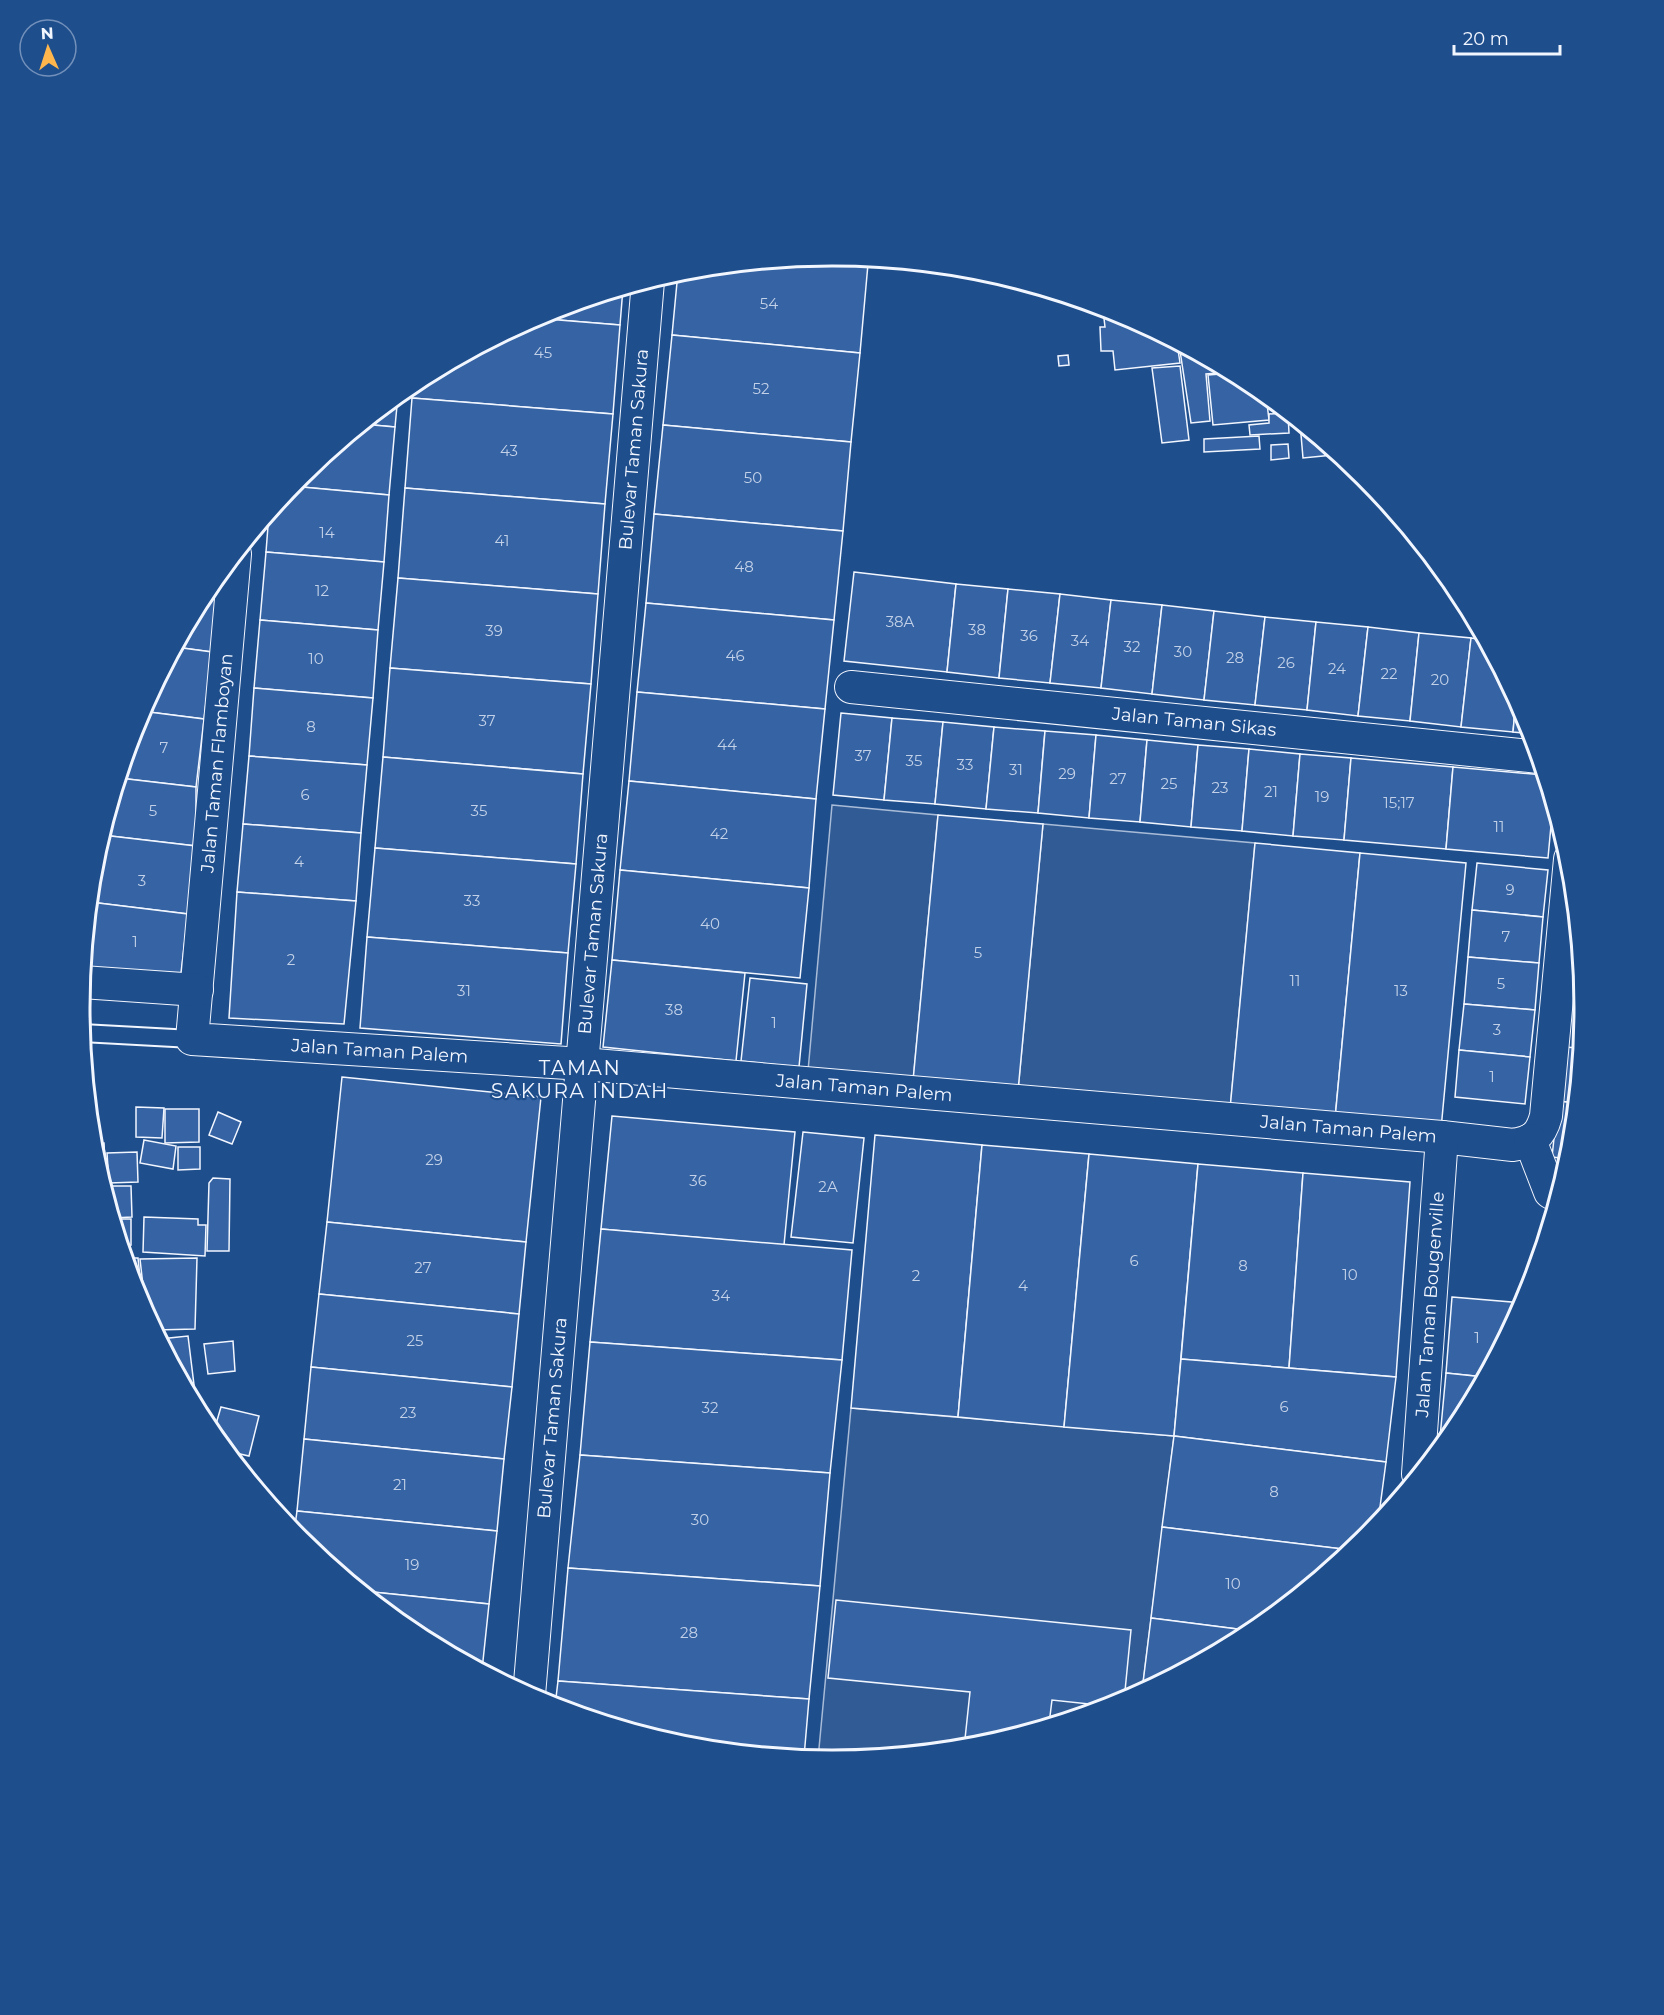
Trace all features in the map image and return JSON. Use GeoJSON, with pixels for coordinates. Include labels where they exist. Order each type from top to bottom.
{"type":"FeatureCollection","features":[{"type":"Feature","properties":{"kind":"street","name":"Bulevar Taman Sakura"},"geometry":{"type":"LineString","coordinates":[[530,1685],[647,289]]}},
{"type":"Feature","properties":{"kind":"street","name":"Jalan Taman Flamboyan"},"geometry":{"type":"LineString","coordinates":[[192,1039],[234,569]]}},
{"type":"Feature","properties":{"kind":"street","name":"Jalan Taman Sikas"},"geometry":{"type":"LineString","coordinates":[[851,687],[1530,756]]}},
{"type":"Feature","properties":{"kind":"street"},"geometry":{"type":"LineString","coordinates":[[1551,1192],[1532,1139],[1542,1130],[1546,1116],[1566,900]]}},
{"type":"Feature","properties":{"kind":"street"},"geometry":{"type":"LineString","coordinates":[[91,982],[197,981]]}},
{"type":"Feature","properties":{"kind":"street","name":"Jalan Taman Palem"},"geometry":{"type":"LineString","coordinates":[[192,1039],[583,1064],[1442,1137],[1513,1145],[1532,1139]]}},
{"type":"Feature","properties":{"kind":"street","name":"Jalan Taman Bougenville"},"geometry":{"type":"LineString","coordinates":[[1419,1462],[1442,1137]]}},
{"type":"Feature","properties":{"kind":"lane"},"geometry":{"type":"LineString","coordinates":[[91,1033],[192,1039]]}},
{"type":"Feature","properties":{"kind":"shaded area"},"geometry":{"type":"Polygon","coordinates":[[[832,805],[938,815],[913,1081],[808,1071],[832,805]]]}},
{"type":"Feature","properties":{"kind":"shaded area"},"geometry":{"type":"Polygon","coordinates":[[[1043,824],[1255,843],[1230,1109],[1018,1091],[1043,824]]]}},
{"type":"Feature","properties":{"kind":"shaded area"},"geometry":{"type":"Polygon","coordinates":[[[851,1408],[1174,1436],[1143,1681],[1071,1710],[977,1735],[881,1748],[819,1749],[851,1408]]]}},
{"type":"Feature","properties":{"kind":"building"},"geometry":{"type":"Polygon","coordinates":[[[783,267],[868,267],[860,353],[672,335],[677,282],[735,272],[783,267]]]}},
{"type":"Feature","properties":{"kind":"building"},"geometry":{"type":"Polygon","coordinates":[[[622,296],[620,325],[554,320],[622,296]]]}},
{"type":"Feature","properties":{"kind":"building"},"geometry":{"type":"Polygon","coordinates":[[[1104,317],[1160,342],[1178,352],[1180,363],[1115,370],[1113,351],[1101,351],[1100,327],[1105,327],[1104,317]]]}},
{"type":"Feature","properties":{"kind":"building"},"geometry":{"type":"Polygon","coordinates":[[[554,320],[620,325],[613,414],[412,398],[461,365],[504,342],[554,320]]]}},
{"type":"Feature","properties":{"kind":"building"},"geometry":{"type":"Polygon","coordinates":[[[672,335],[860,353],[851,442],[663,425],[672,335]]]}},
{"type":"Feature","properties":{"kind":"building"},"geometry":{"type":"Polygon","coordinates":[[[1180,353],[1216,373],[1206,374],[1210,421],[1191,423],[1180,353]]]}},
{"type":"Feature","properties":{"kind":"building"},"geometry":{"type":"Polygon","coordinates":[[[1068,355],[1069,365],[1059,366],[1058,356],[1068,355]]]}},
{"type":"Feature","properties":{"kind":"building"},"geometry":{"type":"Polygon","coordinates":[[[1180,366],[1189,440],[1162,443],[1152,368],[1180,366]]]}},
{"type":"Feature","properties":{"kind":"building"},"geometry":{"type":"Polygon","coordinates":[[[1218,374],[1267,407],[1269,420],[1213,425],[1208,375],[1218,374]]]}},
{"type":"Feature","properties":{"kind":"building"},"geometry":{"type":"Polygon","coordinates":[[[412,398],[613,414],[605,504],[405,488],[412,398]]]}},
{"type":"Feature","properties":{"kind":"building"},"geometry":{"type":"Polygon","coordinates":[[[397,407],[395,427],[373,425],[397,407]]]}},
{"type":"Feature","properties":{"kind":"building"},"geometry":{"type":"Polygon","coordinates":[[[1269,414],[1276,414],[1288,423],[1289,433],[1250,435],[1249,425],[1269,423],[1269,414]]]}},
{"type":"Feature","properties":{"kind":"building"},"geometry":{"type":"Polygon","coordinates":[[[373,425],[395,427],[389,495],[303,487],[373,425]]]}},
{"type":"Feature","properties":{"kind":"building"},"geometry":{"type":"Polygon","coordinates":[[[663,425],[851,442],[843,531],[654,514],[663,425]]]}},
{"type":"Feature","properties":{"kind":"building"},"geometry":{"type":"Polygon","coordinates":[[[1301,433],[1327,456],[1303,458],[1301,433]]]}},
{"type":"Feature","properties":{"kind":"building"},"geometry":{"type":"Polygon","coordinates":[[[1259,436],[1260,449],[1204,452],[1204,439],[1259,436]]]}},
{"type":"Feature","properties":{"kind":"building"},"geometry":{"type":"Polygon","coordinates":[[[1288,444],[1289,458],[1271,460],[1271,445],[1288,444]]]}},
{"type":"Feature","properties":{"kind":"building"},"geometry":{"type":"Polygon","coordinates":[[[303,487],[389,495],[384,562],[266,552],[268,525],[303,487]]]}},
{"type":"Feature","properties":{"kind":"building"},"geometry":{"type":"Polygon","coordinates":[[[405,488],[605,504],[598,594],[398,578],[405,488]]]}},
{"type":"Feature","properties":{"kind":"building"},"geometry":{"type":"Polygon","coordinates":[[[654,514],[843,531],[834,620],[646,603],[654,514]]]}},
{"type":"Feature","properties":{"kind":"building"},"geometry":{"type":"Polygon","coordinates":[[[266,552],[384,562],[378,630],[260,620],[266,552]]]}},
{"type":"Feature","properties":{"kind":"building"},"geometry":{"type":"Polygon","coordinates":[[[854,572],[956,584],[947,672],[844,661],[854,572]]]}},
{"type":"Feature","properties":{"kind":"building"},"geometry":{"type":"Polygon","coordinates":[[[398,578],[598,594],[591,684],[390,668],[398,578]]]}},
{"type":"Feature","properties":{"kind":"building"},"geometry":{"type":"Polygon","coordinates":[[[956,584],[1008,589],[999,678],[947,672],[956,584]]]}},
{"type":"Feature","properties":{"kind":"building"},"geometry":{"type":"Polygon","coordinates":[[[221,587],[212,652],[183,648],[221,587]]]}},
{"type":"Feature","properties":{"kind":"building"},"geometry":{"type":"Polygon","coordinates":[[[1008,589],[1060,594],[1050,683],[999,678],[1008,589]]]}},
{"type":"Feature","properties":{"kind":"building"},"geometry":{"type":"Polygon","coordinates":[[[1060,594],[1111,600],[1101,688],[1050,683],[1060,594]]]}},
{"type":"Feature","properties":{"kind":"building"},"geometry":{"type":"Polygon","coordinates":[[[1111,600],[1162,605],[1152,694],[1101,688],[1111,600]]]}},
{"type":"Feature","properties":{"kind":"building"},"geometry":{"type":"Polygon","coordinates":[[[646,603],[834,620],[825,709],[637,692],[646,603]]]}},
{"type":"Feature","properties":{"kind":"building"},"geometry":{"type":"Polygon","coordinates":[[[1162,605],[1214,611],[1204,700],[1152,694],[1162,605]]]}},
{"type":"Feature","properties":{"kind":"building"},"geometry":{"type":"Polygon","coordinates":[[[1214,611],[1265,617],[1255,705],[1204,700],[1214,611]]]}},
{"type":"Feature","properties":{"kind":"building"},"geometry":{"type":"Polygon","coordinates":[[[1265,617],[1316,622],[1307,710],[1255,705],[1265,617]]]}},
{"type":"Feature","properties":{"kind":"building"},"geometry":{"type":"Polygon","coordinates":[[[260,620],[378,630],[373,698],[254,688],[260,620]]]}},
{"type":"Feature","properties":{"kind":"building"},"geometry":{"type":"Polygon","coordinates":[[[1316,622],[1368,627],[1358,716],[1307,710],[1316,622]]]}},
{"type":"Feature","properties":{"kind":"building"},"geometry":{"type":"Polygon","coordinates":[[[1368,627],[1419,633],[1410,721],[1358,716],[1368,627]]]}},
{"type":"Feature","properties":{"kind":"building"},"geometry":{"type":"Polygon","coordinates":[[[1419,633],[1471,638],[1461,727],[1410,721],[1419,633]]]}},
{"type":"Feature","properties":{"kind":"building"},"geometry":{"type":"Polygon","coordinates":[[[1471,638],[1476,639],[1514,716],[1513,732],[1461,727],[1471,638]]]}},
{"type":"Feature","properties":{"kind":"building"},"geometry":{"type":"Polygon","coordinates":[[[183,648],[212,652],[204,719],[151,712],[183,648]]]}},
{"type":"Feature","properties":{"kind":"building"},"geometry":{"type":"Polygon","coordinates":[[[390,668],[591,684],[583,774],[383,757],[390,668]]]}},
{"type":"Feature","properties":{"kind":"building"},"geometry":{"type":"Polygon","coordinates":[[[254,688],[373,698],[367,765],[249,756],[254,688]]]}},
{"type":"Feature","properties":{"kind":"building"},"geometry":{"type":"Polygon","coordinates":[[[637,692],[825,709],[816,799],[629,781],[637,692]]]}},
{"type":"Feature","properties":{"kind":"building"},"geometry":{"type":"Polygon","coordinates":[[[151,712],[204,719],[196,787],[126,779],[151,712]]]}},
{"type":"Feature","properties":{"kind":"building"},"geometry":{"type":"Polygon","coordinates":[[[841,713],[892,718],[884,800],[833,795],[841,713]]]}},
{"type":"Feature","properties":{"kind":"building"},"geometry":{"type":"Polygon","coordinates":[[[1514,716],[1521,733],[1513,732],[1514,716]]]}},
{"type":"Feature","properties":{"kind":"building"},"geometry":{"type":"Polygon","coordinates":[[[892,718],[943,722],[935,804],[884,800],[892,718]]]}},
{"type":"Feature","properties":{"kind":"building"},"geometry":{"type":"Polygon","coordinates":[[[943,722],[994,727],[986,809],[935,804],[943,722]]]}},
{"type":"Feature","properties":{"kind":"building"},"geometry":{"type":"Polygon","coordinates":[[[994,727],[1045,731],[1038,813],[986,809],[994,727]]]}},
{"type":"Feature","properties":{"kind":"building"},"geometry":{"type":"Polygon","coordinates":[[[1045,731],[1096,735],[1089,818],[1038,813],[1045,731]]]}},
{"type":"Feature","properties":{"kind":"building"},"geometry":{"type":"Polygon","coordinates":[[[1096,735],[1147,740],[1140,822],[1089,818],[1096,735]]]}},
{"type":"Feature","properties":{"kind":"building"},"geometry":{"type":"Polygon","coordinates":[[[1147,740],[1198,745],[1191,827],[1140,822],[1147,740]]]}},
{"type":"Feature","properties":{"kind":"building"},"geometry":{"type":"Polygon","coordinates":[[[1198,745],[1249,749],[1242,831],[1191,827],[1198,745]]]}},
{"type":"Feature","properties":{"kind":"building"},"geometry":{"type":"Polygon","coordinates":[[[1249,749],[1300,754],[1293,836],[1242,831],[1249,749]]]}},
{"type":"Feature","properties":{"kind":"building"},"geometry":{"type":"Polygon","coordinates":[[[1300,754],[1351,758],[1344,840],[1293,836],[1300,754]]]}},
{"type":"Feature","properties":{"kind":"building"},"geometry":{"type":"Polygon","coordinates":[[[249,756],[367,765],[361,833],[243,824],[249,756]]]}},
{"type":"Feature","properties":{"kind":"building"},"geometry":{"type":"Polygon","coordinates":[[[383,757],[583,774],[576,864],[375,848],[383,757]]]}},
{"type":"Feature","properties":{"kind":"building"},"geometry":{"type":"Polygon","coordinates":[[[1351,758],[1453,767],[1446,849],[1344,840],[1351,758]]]}},
{"type":"Feature","properties":{"kind":"building"},"geometry":{"type":"Polygon","coordinates":[[[1453,767],[1537,774],[1551,824],[1548,858],[1446,849],[1453,767]]]}},
{"type":"Feature","properties":{"kind":"building"},"geometry":{"type":"Polygon","coordinates":[[[126,779],[196,787],[196,846],[110,836],[126,779]]]}},
{"type":"Feature","properties":{"kind":"building"},"geometry":{"type":"Polygon","coordinates":[[[629,781],[816,799],[809,888],[620,870],[629,781]]]}},
{"type":"Feature","properties":{"kind":"building"},"geometry":{"type":"Polygon","coordinates":[[[938,815],[1043,824],[1018,1091],[913,1081],[938,815]]]}},
{"type":"Feature","properties":{"kind":"building"},"geometry":{"type":"Polygon","coordinates":[[[243,824],[361,833],[356,901],[237,892],[243,824]]]}},
{"type":"Feature","properties":{"kind":"building"},"geometry":{"type":"Polygon","coordinates":[[[110,836],[196,846],[188,914],[97,903],[110,836]]]}},
{"type":"Feature","properties":{"kind":"building"},"geometry":{"type":"Polygon","coordinates":[[[1255,843],[1360,853],[1335,1119],[1230,1109],[1255,843]]]}},
{"type":"Feature","properties":{"kind":"building"},"geometry":{"type":"Polygon","coordinates":[[[375,848],[576,864],[568,953],[367,937],[375,848]]]}},
{"type":"Feature","properties":{"kind":"building"},"geometry":{"type":"Polygon","coordinates":[[[1360,853],[1466,863],[1441,1129],[1335,1119],[1360,853]]]}},
{"type":"Feature","properties":{"kind":"building"},"geometry":{"type":"Polygon","coordinates":[[[1477,863],[1548,870],[1543,917],[1472,910],[1477,863]]]}},
{"type":"Feature","properties":{"kind":"building"},"geometry":{"type":"Polygon","coordinates":[[[620,870],[809,888],[800,978],[612,960],[620,870]]]}},
{"type":"Feature","properties":{"kind":"building"},"geometry":{"type":"Polygon","coordinates":[[[237,892],[356,901],[344,1024],[229,1018],[237,892]]]}},
{"type":"Feature","properties":{"kind":"building"},"geometry":{"type":"Polygon","coordinates":[[[97,903],[188,914],[180,981],[92,971],[97,903]]]}},
{"type":"Feature","properties":{"kind":"building"},"geometry":{"type":"Polygon","coordinates":[[[1472,910],[1543,917],[1539,963],[1468,957],[1472,910]]]}},
{"type":"Feature","properties":{"kind":"building"},"geometry":{"type":"Polygon","coordinates":[[[367,937],[568,953],[561,1044],[360,1028],[367,937]]]}},
{"type":"Feature","properties":{"kind":"building"},"geometry":{"type":"Polygon","coordinates":[[[1468,957],[1539,963],[1535,1010],[1464,1004],[1468,957]]]}},
{"type":"Feature","properties":{"kind":"building"},"geometry":{"type":"Polygon","coordinates":[[[612,960],[745,973],[736,1061],[603,1047],[612,960]]]}},
{"type":"Feature","properties":{"kind":"building"},"geometry":{"type":"Polygon","coordinates":[[[1573,971],[1573,992],[1570,991],[1573,971]]]}},
{"type":"Feature","properties":{"kind":"building"},"geometry":{"type":"Polygon","coordinates":[[[750,978],[807,984],[799,1067],[741,1061],[750,978]]]}},
{"type":"Feature","properties":{"kind":"building"},"geometry":{"type":"Polygon","coordinates":[[[1464,1004],[1535,1010],[1530,1057],[1459,1050],[1464,1004]]]}},
{"type":"Feature","properties":{"kind":"building"},"geometry":{"type":"Polygon","coordinates":[[[1564,1047],[1572,1048],[1568,1102],[1558,1101],[1564,1047]]]}},
{"type":"Feature","properties":{"kind":"building"},"geometry":{"type":"Polygon","coordinates":[[[1459,1050],[1530,1057],[1525,1104],[1455,1097],[1459,1050]]]}},
{"type":"Feature","properties":{"kind":"building"},"geometry":{"type":"Polygon","coordinates":[[[342,1077],[541,1097],[526,1242],[327,1222],[342,1077]]]}},
{"type":"Feature","properties":{"kind":"building"},"geometry":{"type":"Polygon","coordinates":[[[1558,1101],[1568,1102],[1559,1158],[1552,1157],[1558,1101]]]}},
{"type":"Feature","properties":{"kind":"building"},"geometry":{"type":"Polygon","coordinates":[[[136,1107],[164,1108],[162,1138],[136,1137],[136,1107]]]}},
{"type":"Feature","properties":{"kind":"building"},"geometry":{"type":"Polygon","coordinates":[[[165,1109],[199,1109],[199,1142],[165,1143],[165,1109]]]}},
{"type":"Feature","properties":{"kind":"building"},"geometry":{"type":"Polygon","coordinates":[[[218,1112],[241,1122],[232,1144],[209,1135],[218,1112]]]}},
{"type":"Feature","properties":{"kind":"building"},"geometry":{"type":"Polygon","coordinates":[[[612,1116],[795,1132],[784,1245],[601,1229],[612,1116]]]}},
{"type":"Feature","properties":{"kind":"building"},"geometry":{"type":"Polygon","coordinates":[[[803,1132],[864,1138],[853,1243],[791,1237],[803,1132]]]}},
{"type":"Feature","properties":{"kind":"building"},"geometry":{"type":"Polygon","coordinates":[[[875,1135],[982,1145],[958,1417],[851,1408],[875,1135]]]}},
{"type":"Feature","properties":{"kind":"building"},"geometry":{"type":"Polygon","coordinates":[[[144,1140],[176,1146],[173,1169],[140,1163],[144,1140]]]}},
{"type":"Feature","properties":{"kind":"building"},"geometry":{"type":"Polygon","coordinates":[[[982,1145],[1089,1154],[1064,1427],[958,1417],[982,1145]]]}},
{"type":"Feature","properties":{"kind":"building"},"geometry":{"type":"Polygon","coordinates":[[[178,1147],[200,1147],[200,1169],[178,1170],[178,1147]]]}},
{"type":"Feature","properties":{"kind":"building"},"geometry":{"type":"Polygon","coordinates":[[[137,1152],[138,1182],[111,1183],[107,1153],[137,1152]]]}},
{"type":"Feature","properties":{"kind":"building"},"geometry":{"type":"Polygon","coordinates":[[[1089,1154],[1198,1164],[1174,1436],[1064,1427],[1089,1154]]]}},
{"type":"Feature","properties":{"kind":"building"},"geometry":{"type":"Polygon","coordinates":[[[1198,1164],[1303,1173],[1289,1368],[1181,1359],[1198,1164]]]}},
{"type":"Feature","properties":{"kind":"building"},"geometry":{"type":"Polygon","coordinates":[[[1303,1173],[1410,1182],[1396,1377],[1289,1368],[1303,1173]]]}},
{"type":"Feature","properties":{"kind":"building"},"geometry":{"type":"Polygon","coordinates":[[[213,1178],[230,1179],[229,1251],[207,1251],[209,1183],[213,1178]]]}},
{"type":"Feature","properties":{"kind":"building"},"geometry":{"type":"Polygon","coordinates":[[[112,1186],[131,1186],[132,1217],[120,1218],[112,1186]]]}},
{"type":"Feature","properties":{"kind":"building"},"geometry":{"type":"Polygon","coordinates":[[[144,1217],[198,1219],[198,1225],[206,1225],[205,1256],[143,1252],[144,1217]]]}},
{"type":"Feature","properties":{"kind":"building"},"geometry":{"type":"Polygon","coordinates":[[[121,1219],[131,1219],[131,1245],[129,1245],[121,1219]]]}},
{"type":"Feature","properties":{"kind":"building"},"geometry":{"type":"Polygon","coordinates":[[[327,1222],[526,1242],[519,1314],[319,1294],[327,1222]]]}},
{"type":"Feature","properties":{"kind":"building"},"geometry":{"type":"Polygon","coordinates":[[[601,1229],[852,1250],[842,1360],[590,1342],[601,1229]]]}},
{"type":"Feature","properties":{"kind":"building"},"geometry":{"type":"Polygon","coordinates":[[[134,1258],[138,1258],[140,1274],[134,1258]]]}},
{"type":"Feature","properties":{"kind":"building"},"geometry":{"type":"Polygon","coordinates":[[[197,1258],[195,1329],[164,1330],[143,1282],[140,1259],[197,1258]]]}},
{"type":"Feature","properties":{"kind":"building"},"geometry":{"type":"Polygon","coordinates":[[[319,1294],[519,1314],[512,1387],[311,1367],[319,1294]]]}},
{"type":"Feature","properties":{"kind":"building"},"geometry":{"type":"Polygon","coordinates":[[[1452,1297],[1513,1302],[1476,1376],[1446,1373],[1452,1297]]]}},
{"type":"Feature","properties":{"kind":"building"},"geometry":{"type":"Polygon","coordinates":[[[188,1336],[194,1386],[189,1378],[168,1338],[188,1336]]]}},
{"type":"Feature","properties":{"kind":"building"},"geometry":{"type":"Polygon","coordinates":[[[233,1341],[235,1371],[208,1374],[204,1344],[233,1341]]]}},
{"type":"Feature","properties":{"kind":"building"},"geometry":{"type":"Polygon","coordinates":[[[590,1342],[842,1360],[830,1473],[580,1455],[590,1342]]]}},
{"type":"Feature","properties":{"kind":"building"},"geometry":{"type":"Polygon","coordinates":[[[1181,1359],[1396,1377],[1386,1462],[1174,1436],[1181,1359]]]}},
{"type":"Feature","properties":{"kind":"building"},"geometry":{"type":"Polygon","coordinates":[[[311,1367],[512,1387],[504,1459],[304,1439],[311,1367]]]}},
{"type":"Feature","properties":{"kind":"building"},"geometry":{"type":"Polygon","coordinates":[[[1446,1373],[1476,1376],[1449,1420],[1441,1432],[1446,1373]]]}},
{"type":"Feature","properties":{"kind":"building"},"geometry":{"type":"Polygon","coordinates":[[[221,1407],[259,1416],[249,1456],[239,1454],[217,1422],[221,1407]]]}},
{"type":"Feature","properties":{"kind":"building"},"geometry":{"type":"Polygon","coordinates":[[[1174,1436],[1386,1462],[1380,1508],[1339,1549],[1162,1527],[1174,1436]]]}},
{"type":"Feature","properties":{"kind":"building"},"geometry":{"type":"Polygon","coordinates":[[[304,1439],[504,1459],[497,1531],[297,1511],[304,1439]]]}},
{"type":"Feature","properties":{"kind":"building"},"geometry":{"type":"Polygon","coordinates":[[[580,1455],[830,1473],[820,1586],[568,1568],[580,1455]]]}},
{"type":"Feature","properties":{"kind":"building"},"geometry":{"type":"Polygon","coordinates":[[[297,1511],[497,1531],[489,1604],[376,1592],[296,1520],[297,1511]]]}},
{"type":"Feature","properties":{"kind":"building"},"geometry":{"type":"Polygon","coordinates":[[[1162,1527],[1339,1549],[1284,1596],[1236,1629],[1151,1618],[1162,1527]]]}},
{"type":"Feature","properties":{"kind":"building"},"geometry":{"type":"Polygon","coordinates":[[[568,1568],[820,1586],[809,1699],[558,1681],[568,1568]]]}},
{"type":"Feature","properties":{"kind":"building"},"geometry":{"type":"Polygon","coordinates":[[[376,1592],[489,1604],[483,1662],[420,1624],[376,1592]]]}},
{"type":"Feature","properties":{"kind":"building"},"geometry":{"type":"Polygon","coordinates":[[[836,1600],[1131,1630],[1125,1689],[1087,1704],[1052,1700],[1050,1716],[965,1737],[970,1692],[828,1678],[836,1600]]]}},
{"type":"Feature","properties":{"kind":"building"},"geometry":{"type":"Polygon","coordinates":[[[1151,1618],[1236,1629],[1203,1650],[1143,1681],[1151,1618]]]}},
{"type":"Feature","properties":{"kind":"building"},"geometry":{"type":"Polygon","coordinates":[[[558,1681],[809,1699],[805,1749],[735,1743],[687,1735],[640,1724],[556,1696],[558,1681]]]}},
{"type":"Feature","properties":{"kind":"district","name":"TAMAN SAKURA INDAH"},"geometry":{"type":"Point","coordinates":[580,1080]}}]}
